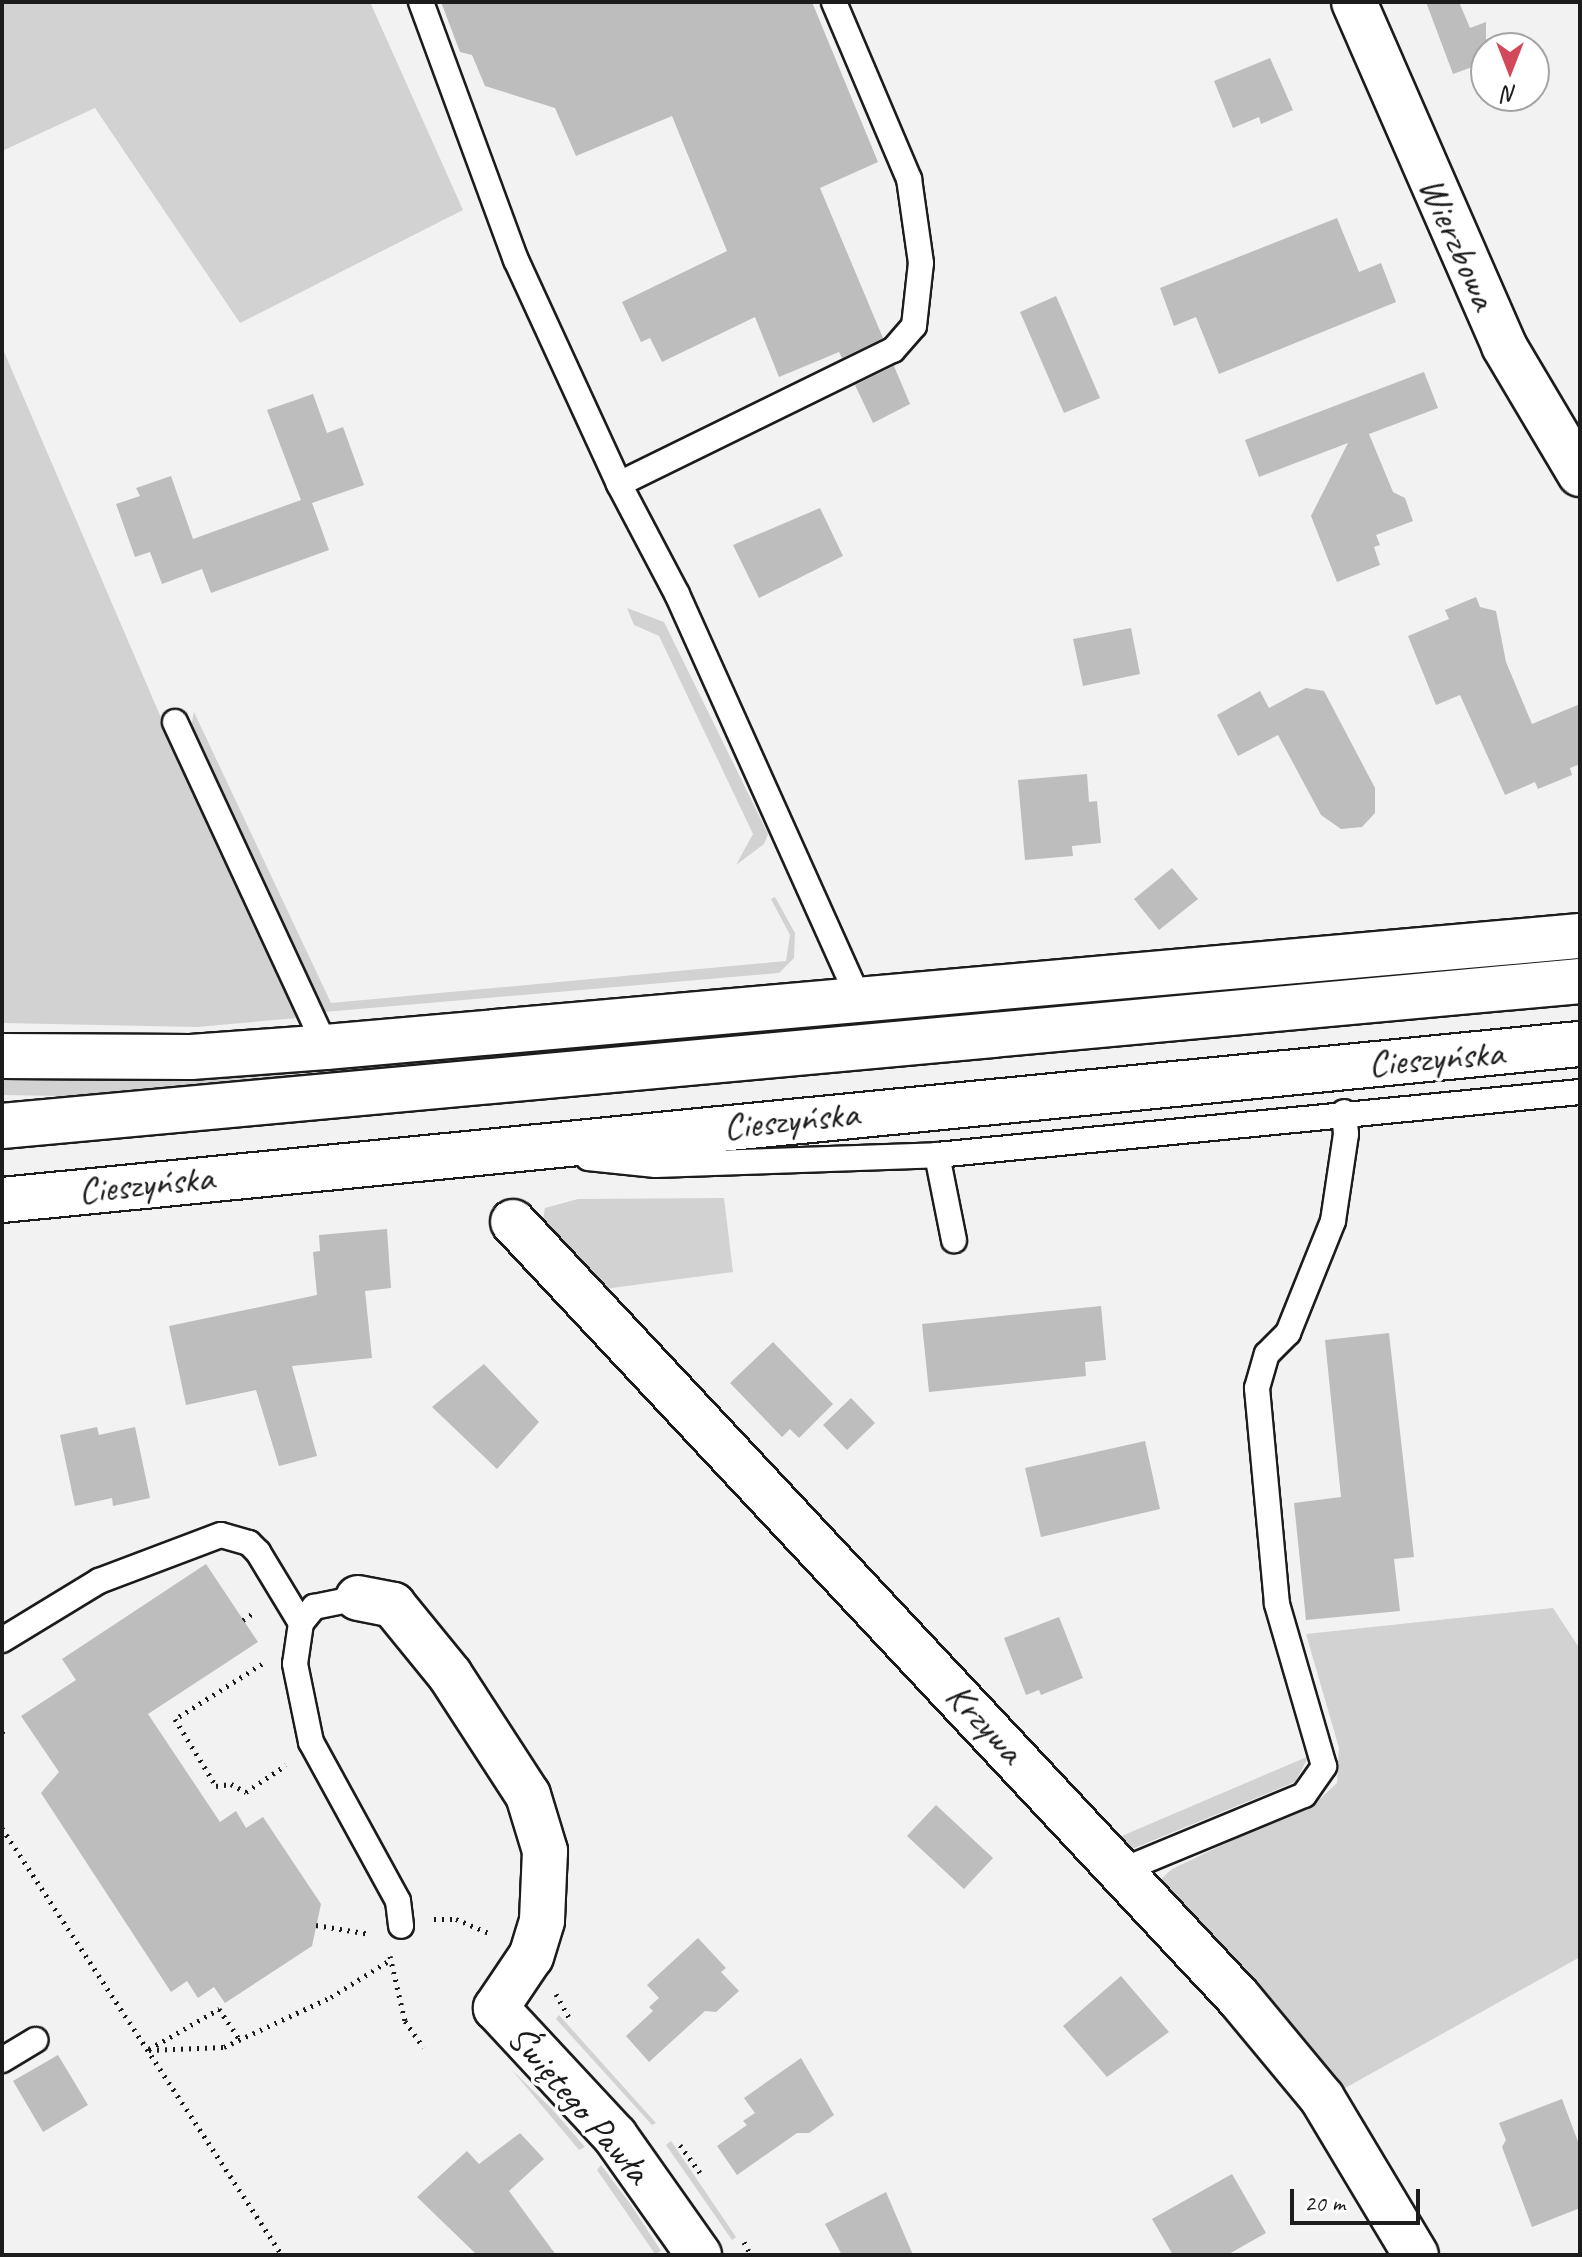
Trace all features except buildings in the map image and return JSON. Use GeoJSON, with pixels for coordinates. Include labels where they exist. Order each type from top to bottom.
{"type":"FeatureCollection","features":[{"type":"Feature","properties":{"kind":"street","name":"Wierzbowa"},"geometry":{"type":"LineString","coordinates":[[1354,2],[1504,346],[1580,474]]}},
{"type":"Feature","properties":{"kind":"street"},"geometry":{"type":"LineString","coordinates":[[2,1056],[191,1057],[326,1047],[858,997],[1580,936]]}},
{"type":"Feature","properties":{"kind":"street","name":"Cieszyńska"},"geometry":{"type":"LineString","coordinates":[[2,1126],[1580,981]]}},
{"type":"Feature","properties":{"kind":"street","name":"Cieszyńska"},"geometry":{"type":"LineString","coordinates":[[2,1200],[494,1148],[1580,1044]]}},
{"type":"Feature","properties":{"kind":"street","name":"Krzywa"},"geometry":{"type":"LineString","coordinates":[[513,1222],[1123,1870],[1322,2098],[1416,2255]]}},
{"type":"Feature","properties":{"kind":"street","name":"Świętego Pawła"},"geometry":{"type":"LineString","coordinates":[[358,1598],[393,1605],[450,1675],[528,1795],[545,1851],[542,1921],[531,1956],[496,2008],[615,2136],[699,2255]]}},
{"type":"Feature","properties":{"kind":"lane"},"geometry":{"type":"LineString","coordinates":[[421,2],[516,260],[619,484],[677,594],[858,997]]}},
{"type":"Feature","properties":{"kind":"lane"},"geometry":{"type":"LineString","coordinates":[[619,484],[893,350],[914,326],[921,263],[909,179],[834,2]]}},
{"type":"Feature","properties":{"kind":"lane"},"geometry":{"type":"LineString","coordinates":[[175,722],[326,1047]]}},
{"type":"Feature","properties":{"kind":"lane"},"geometry":{"type":"LineString","coordinates":[[494,1148],[656,1165],[937,1155],[1344,1112],[1580,1092]]}},
{"type":"Feature","properties":{"kind":"lane"},"geometry":{"type":"LineString","coordinates":[[1123,1870],[1304,1795],[1324,1766],[1277,1604],[1257,1388],[1267,1354],[1288,1333],[1333,1221],[1346,1134],[1344,1112]]}},
{"type":"Feature","properties":{"kind":"lane"},"geometry":{"type":"LineString","coordinates":[[937,1155],[954,1240]]}},
{"type":"Feature","properties":{"kind":"lane"},"geometry":{"type":"LineString","coordinates":[[2,1640],[99,1581],[221,1535],[249,1543],[258,1552],[301,1623]]}},
{"type":"Feature","properties":{"kind":"lane"},"geometry":{"type":"LineString","coordinates":[[358,1598],[314,1607],[301,1623],[295,1664],[311,1742],[398,1901],[401,1926]]}},
{"type":"Feature","properties":{"kind":"lane"},"geometry":{"type":"LineString","coordinates":[[2,2060],[35,2040]]}},
{"type":"Feature","properties":{"kind":"path"},"geometry":{"type":"LineString","coordinates":[[267,1661],[175,1719],[216,1786],[231,1784],[246,1792],[294,1760]]}},
{"type":"Feature","properties":{"kind":"path"},"geometry":{"type":"LineString","coordinates":[[2,1828],[282,2255]]}},
{"type":"Feature","properties":{"kind":"path"},"geometry":{"type":"LineString","coordinates":[[429,1919],[456,1919],[486,1930]]}},
{"type":"Feature","properties":{"kind":"path"},"geometry":{"type":"LineString","coordinates":[[148,2050],[186,2052],[239,2039],[331,1997],[390,1960]]}},
{"type":"Feature","properties":{"kind":"path"},"geometry":{"type":"LineString","coordinates":[[394,1974],[405,2021],[423,2047]]}},
{"type":"Feature","properties":{"kind":"path"},"geometry":{"type":"LineString","coordinates":[[148,2050],[219,2009],[239,2039]]}},
{"type":"Feature","properties":{"kind":"shaded area"},"geometry":{"type":"Polygon","coordinates":[[[2,2],[370,2],[463,210],[240,323],[95,108],[2,151],[2,2]]]}},
{"type":"Feature","properties":{"kind":"shaded area"},"geometry":{"type":"Polygon","coordinates":[[[2,347],[171,741],[297,1018],[197,1027],[2,1023],[2,347]]]}},
{"type":"Feature","properties":{"kind":"shaded area"},"geometry":{"type":"Polygon","coordinates":[[[627,608],[664,622],[768,834],[764,844],[736,865],[753,834],[659,636],[634,625],[627,608]]]}},
{"type":"Feature","properties":{"kind":"shaded area"},"geometry":{"type":"Polygon","coordinates":[[[194,712],[331,1003],[786,961],[790,935],[771,899],[775,897],[795,933],[794,958],[779,973],[324,1012],[191,727],[194,712]]]}},
{"type":"Feature","properties":{"kind":"shaded area"},"geometry":{"type":"Polygon","coordinates":[[[445,1052],[446,1067],[125,1097],[2,1095],[2,1072],[445,1052]]]}},
{"type":"Feature","properties":{"kind":"shaded area"},"geometry":{"type":"Polygon","coordinates":[[[724,1198],[733,1272],[604,1289],[541,1231],[545,1208],[578,1199],[724,1198]]]}},
{"type":"Feature","properties":{"kind":"shaded area"},"geometry":{"type":"Polygon","coordinates":[[[1553,1608],[1580,1649],[1580,1957],[1338,2092],[1164,1894],[1161,1879],[1172,1869],[1321,1798],[1337,1783],[1339,1748],[1306,1634],[1553,1608]]]}},
{"type":"Feature","properties":{"kind":"shaded area"},"geometry":{"type":"Polygon","coordinates":[[[1309,1756],[1295,1782],[1132,1849],[1117,1838],[1309,1756]]]}},
{"type":"Feature","properties":{"kind":"shaded area"},"geometry":{"type":"Polygon","coordinates":[[[559,2015],[656,2123],[652,2125],[556,2019],[559,2015]]]}},
{"type":"Feature","properties":{"kind":"shaded area"},"geometry":{"type":"Polygon","coordinates":[[[512,2070],[552,2109],[585,2147],[579,2150],[512,2070]]]}},
{"type":"Feature","properties":{"kind":"shaded area"},"geometry":{"type":"Polygon","coordinates":[[[671,2141],[736,2237],[732,2240],[666,2145],[671,2141]]]}},
{"type":"Feature","properties":{"kind":"shaded area"},"geometry":{"type":"Polygon","coordinates":[[[601,2165],[661,2251],[655,2254],[597,2170],[601,2165]]]}}]}
